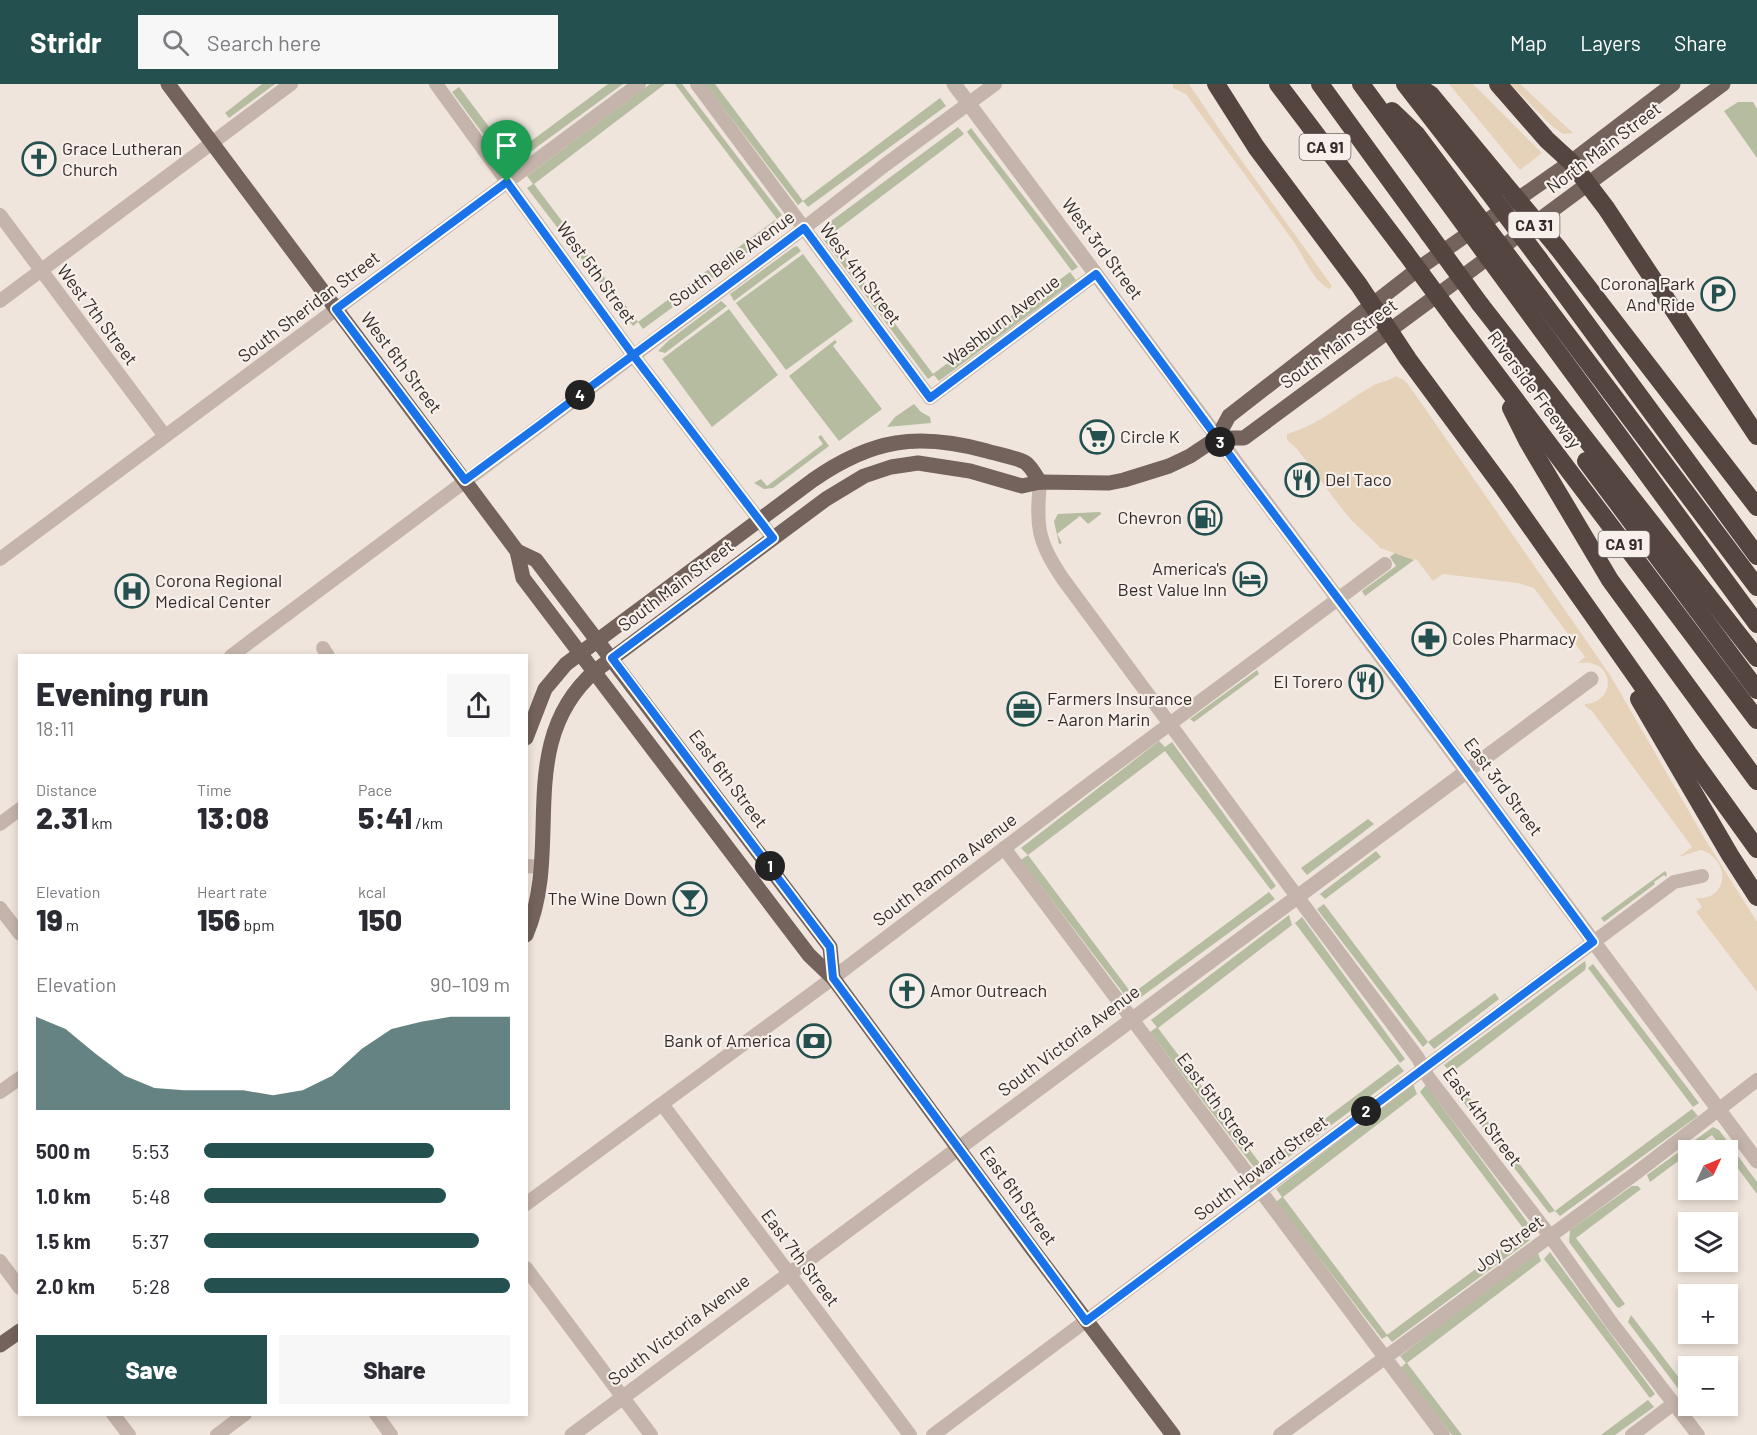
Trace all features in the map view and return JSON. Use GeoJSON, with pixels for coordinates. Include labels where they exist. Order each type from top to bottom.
{"type":"FeatureCollection","features":[{"type":"Feature","properties":{"kind":"highway"},"geometry":{"type":"LineString","coordinates":[[1215,84],[1256,147],[1566,576],[1757,849]]}},
{"type":"Feature","properties":{"kind":"highway","name":"Riverside Freeway"},"geometry":{"type":"LineString","coordinates":[[1278,84],[1757,720]]}},
{"type":"Feature","properties":{"kind":"highway"},"geometry":{"type":"LineString","coordinates":[[1320,84],[1479,304],[1757,658]]}},
{"type":"Feature","properties":{"kind":"highway"},"geometry":{"type":"LineString","coordinates":[[1363,84],[1443,182],[1531,301],[1757,624]]}},
{"type":"Feature","properties":{"kind":"highway"},"geometry":{"type":"LineString","coordinates":[[1405,84],[1495,186],[1557,247],[1757,507]]}},
{"type":"Feature","properties":{"kind":"highway"},"geometry":{"type":"LineString","coordinates":[[1415,84],[1431,95],[1495,186],[1539,258],[1757,556]]}},
{"type":"Feature","properties":{"kind":"highway"},"geometry":{"type":"LineString","coordinates":[[1498,84],[1547,140],[1571,162],[1609,211],[1757,436]]}},
{"type":"Feature","properties":{"kind":"highway"},"geometry":{"type":"LineString","coordinates":[[1531,301],[1757,586]]}},
{"type":"Feature","properties":{"kind":"highway"},"geometry":{"type":"LineString","coordinates":[[1519,355],[1520,368],[1526,380],[1757,690]]}},
{"type":"Feature","properties":{"kind":"highway"},"geometry":{"type":"LineString","coordinates":[[1490,367],[1528,442],[1610,580],[1757,781]]}},
{"type":"Feature","properties":{"kind":"highway"},"geometry":{"type":"LineString","coordinates":[[1566,576],[1757,897]]}},
{"type":"Feature","properties":{"kind":"main road","name":"West 6th Street"},"geometry":{"type":"LineString","coordinates":[[168,84],[517,551],[523,578],[580,652]]}},
{"type":"Feature","properties":{"kind":"main road","name":"North Main Street"},"geometry":{"type":"LineString","coordinates":[[1458,240],[1571,162],[1673,84]]}},
{"type":"Feature","properties":{"kind":"main road","name":"North Main Street"},"geometry":{"type":"LineString","coordinates":[[1479,265],[1723,84]]}},
{"type":"Feature","properties":{"kind":"main road","name":"South Main Street"},"geometry":{"type":"LineString","coordinates":[[528,931],[535,916],[534,866],[552,735],[567,702],[595,671],[773,538],[838,490],[864,476],[891,467],[918,463],[970,471],[1022,486],[1040,482],[1108,483],[1169,466],[1190,456],[1217,438],[1229,416],[1371,304],[1458,240]]}},
{"type":"Feature","properties":{"kind":"main road","name":"South Main Street"},"geometry":{"type":"LineString","coordinates":[[1217,438],[1244,438],[1479,265]]}},
{"type":"Feature","properties":{"kind":"main road","name":"South Main Street"},"geometry":{"type":"LineString","coordinates":[[528,733],[546,689],[566,664],[832,466],[865,451],[896,442],[930,440],[960,444],[1026,462],[1040,482]]}},
{"type":"Feature","properties":{"kind":"main road","name":"West 6th Street"},"geometry":{"type":"LineString","coordinates":[[517,551],[536,560],[597,639]]}},
{"type":"Feature","properties":{"kind":"main road","name":"East 6th Street"},"geometry":{"type":"LineString","coordinates":[[597,639],[830,947],[833,978]]}},
{"type":"Feature","properties":{"kind":"main road","name":"East 6th Street"},"geometry":{"type":"LineString","coordinates":[[580,652],[809,955],[833,978],[1173,1435]]}},
{"type":"Feature","properties":{"kind":"main road"},"geometry":{"type":"LineString","coordinates":[[0,1345],[18,1332]]}},
{"type":"Feature","properties":{"kind":"street"},"geometry":{"type":"LineString","coordinates":[[0,301],[291,84]]}},
{"type":"Feature","properties":{"kind":"street","name":"West 5th Street"},"geometry":{"type":"LineString","coordinates":[[436,84],[633,355],[773,538]]}},
{"type":"Feature","properties":{"kind":"street","name":"South Sheridan Street"},"geometry":{"type":"LineString","coordinates":[[0,559],[639,84]]}},
{"type":"Feature","properties":{"kind":"street","name":"West 4th Street"},"geometry":{"type":"LineString","coordinates":[[697,84],[930,398]]}},
{"type":"Feature","properties":{"kind":"street","name":"West 3rd Street"},"geometry":{"type":"LineString","coordinates":[[954,84],[1217,438]]}},
{"type":"Feature","properties":{"kind":"street","name":"South Belle Avenue"},"geometry":{"type":"LineString","coordinates":[[234,654],[995,84]]}},
{"type":"Feature","properties":{"kind":"street","name":"West 7th Street"},"geometry":{"type":"LineString","coordinates":[[0,215],[165,436]]}},
{"type":"Feature","properties":{"kind":"street","name":"Washburn Avenue"},"geometry":{"type":"LineString","coordinates":[[930,398],[1096,274]]}},
{"type":"Feature","properties":{"kind":"street"},"geometry":{"type":"LineString","coordinates":[[1217,438],[1340,602]]}},
{"type":"Feature","properties":{"kind":"street"},"geometry":{"type":"LineString","coordinates":[[1040,482],[1038,518],[1043,547],[1063,579],[1173,729]]}},
{"type":"Feature","properties":{"kind":"street","name":"South Ramona Avenue"},"geometry":{"type":"LineString","coordinates":[[528,1203],[833,978],[1004,848],[1173,729],[1340,602],[1385,564]]}},
{"type":"Feature","properties":{"kind":"street","name":"East 3rd Street"},"geometry":{"type":"LineString","coordinates":[[1340,602],[1346,622],[1358,641],[1377,650],[1757,1161]]}},
{"type":"Feature","properties":{"kind":"street","name":"South Victoria Avenue"},"geometry":{"type":"LineString","coordinates":[[572,1435],[1591,679]]}},
{"type":"Feature","properties":{"kind":"street","name":"East 4th Street"},"geometry":{"type":"LineString","coordinates":[[1173,729],[1424,1068],[1428,1077],[1698,1435]]}},
{"type":"Feature","properties":{"kind":"street"},"geometry":{"type":"LineString","coordinates":[[0,824],[18,810]]}},
{"type":"Feature","properties":{"kind":"street","name":"East 5th Street"},"geometry":{"type":"LineString","coordinates":[[1004,848],[1443,1435]]}},
{"type":"Feature","properties":{"kind":"street","name":"South Howard Street"},"geometry":{"type":"LineString","coordinates":[[933,1435],[1674,882],[1702,876]]}},
{"type":"Feature","properties":{"kind":"street"},"geometry":{"type":"LineString","coordinates":[[0,908],[18,931]]}},
{"type":"Feature","properties":{"kind":"street"},"geometry":{"type":"LineString","coordinates":[[0,1092],[18,1079]]}},
{"type":"Feature","properties":{"kind":"street","name":"Joy Street"},"geometry":{"type":"LineString","coordinates":[[1280,1435],[1636,1173],[1757,1080]]}},
{"type":"Feature","properties":{"kind":"street","name":"East 7th Street"},"geometry":{"type":"LineString","coordinates":[[662,1104],[910,1435]]}},
{"type":"Feature","properties":{"kind":"street"},"geometry":{"type":"LineString","coordinates":[[0,1262],[18,1285]]}},
{"type":"Feature","properties":{"kind":"street"},"geometry":{"type":"LineString","coordinates":[[528,1271],[651,1435]]}},
{"type":"Feature","properties":{"kind":"street"},"geometry":{"type":"LineString","coordinates":[[1632,1435],[1673,1404]]}},
{"type":"Feature","properties":{"kind":"street"},"geometry":{"type":"LineString","coordinates":[[115,1416],[129,1435]]}},
{"type":"Feature","properties":{"kind":"street"},"geometry":{"type":"LineString","coordinates":[[217,1435],[242,1416]]}},
{"type":"Feature","properties":{"kind":"street"},"geometry":{"type":"LineString","coordinates":[[377,1416],[391,1435]]}},
{"type":"Feature","properties":{"kind":"green space"},"geometry":{"type":"Polygon","coordinates":[[[262,84],[275,84],[229,118],[225,113],[262,84]]]}},
{"type":"Feature","properties":{"kind":"green space"},"geometry":{"type":"Polygon","coordinates":[[[608,84],[623,84],[511,166],[506,165],[452,92],[459,87],[511,156],[608,84]]]}},
{"type":"Feature","properties":{"kind":"green space"},"geometry":{"type":"Polygon","coordinates":[[[650,84],[665,84],[534,184],[638,322],[633,326],[527,188],[533,184],[527,176],[650,84]]]}},
{"type":"Feature","properties":{"kind":"green space"},"geometry":{"type":"Polygon","coordinates":[[[675,84],[682,84],[782,215],[777,219],[675,84]]]}},
{"type":"Feature","properties":{"kind":"green space"},"geometry":{"type":"Polygon","coordinates":[[[705,84],[715,84],[803,201],[798,205],[705,84]]]}},
{"type":"Feature","properties":{"kind":"green space"},"geometry":{"type":"Polygon","coordinates":[[[940,98],[946,106],[808,207],[803,201],[940,98]]]}},
{"type":"Feature","properties":{"kind":"green space"},"geometry":{"type":"Polygon","coordinates":[[[1738,102],[1753,102],[1757,109],[1757,158],[1724,111],[1738,102]]]}},
{"type":"Feature","properties":{"kind":"green space"},"geometry":{"type":"Polygon","coordinates":[[[958,127],[964,134],[829,236],[823,227],[958,127]]]}},
{"type":"Feature","properties":{"kind":"green space"},"geometry":{"type":"Polygon","coordinates":[[[971,128],[1078,267],[1072,271],[967,132],[971,128]]]}},
{"type":"Feature","properties":{"kind":"green space"},"geometry":{"type":"Polygon","coordinates":[[[775,220],[781,228],[643,329],[638,322],[775,220]]]}},
{"type":"Feature","properties":{"kind":"green space"},"geometry":{"type":"Polygon","coordinates":[[[829,236],[933,374],[1070,272],[1076,280],[939,381],[934,375],[928,379],[823,239],[829,236]]]}},
{"type":"Feature","properties":{"kind":"green space"},"geometry":{"type":"Polygon","coordinates":[[[797,246],[801,251],[734,301],[730,294],[797,246]]]}},
{"type":"Feature","properties":{"kind":"green space"},"geometry":{"type":"Polygon","coordinates":[[[803,254],[853,321],[786,370],[736,303],[803,254]]]}},
{"type":"Feature","properties":{"kind":"green space"},"geometry":{"type":"Polygon","coordinates":[[[721,301],[727,306],[665,353],[658,351],[668,341],[721,301]]]}},
{"type":"Feature","properties":{"kind":"green space"},"geometry":{"type":"Polygon","coordinates":[[[729,309],[778,375],[712,427],[662,359],[729,309]]]}},
{"type":"Feature","properties":{"kind":"green space"},"geometry":{"type":"Polygon","coordinates":[[[835,340],[837,342],[833,346],[882,409],[839,441],[789,376],[835,340]]]}},
{"type":"Feature","properties":{"kind":"green space"},"geometry":{"type":"Polygon","coordinates":[[[914,404],[930,417],[931,423],[887,427],[895,417],[914,404]]]}},
{"type":"Feature","properties":{"kind":"green space"},"geometry":{"type":"Polygon","coordinates":[[[821,435],[829,446],[773,488],[764,489],[754,483],[761,479],[767,486],[823,444],[818,437],[821,435]]]}},
{"type":"Feature","properties":{"kind":"green space"},"geometry":{"type":"Polygon","coordinates":[[[1100,512],[1101,514],[1088,524],[1080,516],[1057,534],[1062,543],[1059,544],[1054,521],[1058,514],[1100,512]]]}},
{"type":"Feature","properties":{"kind":"green space"},"geometry":{"type":"Polygon","coordinates":[[[1395,553],[1414,560],[1365,596],[1362,591],[1396,566],[1390,557],[1395,553]]]}},
{"type":"Feature","properties":{"kind":"green space"},"geometry":{"type":"Polygon","coordinates":[[[1257,670],[1259,674],[1194,722],[1190,719],[1257,670]]]}},
{"type":"Feature","properties":{"kind":"green space"},"geometry":{"type":"Polygon","coordinates":[[[1159,741],[1165,747],[1172,742],[1276,886],[1271,890],[1165,751],[1028,855],[1021,848],[1159,741]]]}},
{"type":"Feature","properties":{"kind":"green space"},"geometry":{"type":"Polygon","coordinates":[[[1368,819],[1374,824],[1307,875],[1301,868],[1368,819]]]}},
{"type":"Feature","properties":{"kind":"green space"},"geometry":{"type":"Polygon","coordinates":[[[1376,851],[1381,857],[1325,899],[1320,894],[1376,851]]]}},
{"type":"Feature","properties":{"kind":"green space"},"geometry":{"type":"Polygon","coordinates":[[[1028,855],[1132,994],[1127,998],[1021,860],[1028,855]]]}},
{"type":"Feature","properties":{"kind":"green space"},"geometry":{"type":"Polygon","coordinates":[[[1665,871],[1666,877],[1664,875],[1654,882],[1655,884],[1604,922],[1601,918],[1665,871]]]}},
{"type":"Feature","properties":{"kind":"green space"},"geometry":{"type":"Polygon","coordinates":[[[1269,892],[1275,899],[1137,1000],[1132,994],[1269,892]]]}},
{"type":"Feature","properties":{"kind":"green space"},"geometry":{"type":"Polygon","coordinates":[[[1324,904],[1428,1042],[1423,1047],[1317,909],[1324,904]]]}},
{"type":"Feature","properties":{"kind":"green space"},"geometry":{"type":"Polygon","coordinates":[[[1289,915],[1292,925],[1158,1028],[1262,1166],[1256,1170],[1150,1032],[1157,1027],[1151,1020],[1289,915]]]}},
{"type":"Feature","properties":{"kind":"green space"},"geometry":{"type":"Polygon","coordinates":[[[1302,917],[1405,1059],[1400,1063],[1295,923],[1302,917]]]}},
{"type":"Feature","properties":{"kind":"green space"},"geometry":{"type":"Polygon","coordinates":[[[1585,961],[1585,970],[1451,1073],[1555,1211],[1549,1213],[1444,1077],[1450,1072],[1444,1065],[1585,961]]]}},
{"type":"Feature","properties":{"kind":"green space"},"geometry":{"type":"Polygon","coordinates":[[[1593,964],[1699,1103],[1693,1107],[1588,968],[1593,964]]]}},
{"type":"Feature","properties":{"kind":"green space"},"geometry":{"type":"Polygon","coordinates":[[[1495,993],[1499,999],[1434,1049],[1428,1042],[1495,993]]]}},
{"type":"Feature","properties":{"kind":"green space"},"geometry":{"type":"Polygon","coordinates":[[[1398,1064],[1404,1071],[1267,1173],[1262,1166],[1398,1064]]]}},
{"type":"Feature","properties":{"kind":"green space"},"geometry":{"type":"Polygon","coordinates":[[[1413,1084],[1417,1094],[1283,1197],[1387,1335],[1524,1233],[1530,1240],[1392,1342],[1387,1336],[1382,1339],[1276,1202],[1282,1197],[1276,1189],[1413,1084]]]}},
{"type":"Feature","properties":{"kind":"green space"},"geometry":{"type":"Polygon","coordinates":[[[1426,1085],[1531,1227],[1526,1232],[1420,1092],[1426,1085]]]}},
{"type":"Feature","properties":{"kind":"green space"},"geometry":{"type":"Polygon","coordinates":[[[1692,1109],[1698,1116],[1560,1216],[1555,1211],[1692,1109]]]}},
{"type":"Feature","properties":{"kind":"green space"},"geometry":{"type":"Polygon","coordinates":[[[1713,1127],[1719,1130],[1726,1140],[1716,1140],[1712,1135],[1704,1140],[1695,1140],[1713,1127]]]}},
{"type":"Feature","properties":{"kind":"green space"},"geometry":{"type":"Polygon","coordinates":[[[1678,1152],[1678,1161],[1650,1182],[1647,1175],[1678,1152]]]}},
{"type":"Feature","properties":{"kind":"green space"},"geometry":{"type":"Polygon","coordinates":[[[1738,1156],[1757,1182],[1757,1194],[1738,1168],[1738,1156]]]}},
{"type":"Feature","properties":{"kind":"green space"},"geometry":{"type":"Polygon","coordinates":[[[1632,1186],[1638,1186],[1641,1189],[1576,1238],[1625,1304],[1619,1308],[1569,1242],[1570,1230],[1632,1186]]]}},
{"type":"Feature","properties":{"kind":"green space"},"geometry":{"type":"Polygon","coordinates":[[[1537,1251],[1541,1261],[1407,1363],[1462,1435],[1452,1435],[1400,1368],[1406,1363],[1400,1356],[1537,1251]]]}},
{"type":"Feature","properties":{"kind":"green space"},"geometry":{"type":"Polygon","coordinates":[[[1550,1252],[1655,1394],[1650,1398],[1544,1259],[1550,1252]]]}},
{"type":"Feature","properties":{"kind":"green space"},"geometry":{"type":"Polygon","coordinates":[[[1631,1315],[1678,1377],[1678,1388],[1628,1322],[1631,1315]]]}},
{"type":"Feature","properties":{"kind":"green space"},"geometry":{"type":"Polygon","coordinates":[[[1648,1400],[1654,1407],[1615,1435],[1601,1435],[1648,1400]]]}},
{"type":"Feature","properties":{"kind":"sand"},"geometry":{"type":"Polygon","coordinates":[[[1173,84],[1189,84],[1332,286],[1329,289],[1313,273],[1291,238],[1186,94],[1173,88],[1173,84]]]}},
{"type":"Feature","properties":{"kind":"sand"},"geometry":{"type":"Polygon","coordinates":[[[1449,84],[1473,84],[1542,153],[1520,170],[1449,84]]]}},
{"type":"Feature","properties":{"kind":"sand"},"geometry":{"type":"Polygon","coordinates":[[[1510,84],[1520,84],[1573,133],[1563,134],[1552,126],[1510,84]]]}},
{"type":"Feature","properties":{"kind":"sand"},"geometry":{"type":"Polygon","coordinates":[[[1395,376],[1408,384],[1610,675],[1705,839],[1757,922],[1757,992],[1696,912],[1702,907],[1696,898],[1707,897],[1720,887],[1722,879],[1718,862],[1701,850],[1679,857],[1692,847],[1592,711],[1585,706],[1603,696],[1608,680],[1605,673],[1590,663],[1578,663],[1585,657],[1534,588],[1518,583],[1443,574],[1433,581],[1416,559],[1380,548],[1348,516],[1297,449],[1287,440],[1287,434],[1311,425],[1374,385],[1395,376]]]}},
{"type":"Feature","properties":{"kind":"place","name":"Grace Lutheran Church"},"geometry":{"type":"Point","coordinates":[39,159]}},
{"type":"Feature","properties":{"kind":"place","name":"Corona Park And Ride"},"geometry":{"type":"Point","coordinates":[1718,294]}},
{"type":"Feature","properties":{"kind":"place","name":"Circle K"},"geometry":{"type":"Point","coordinates":[1097,437]}},
{"type":"Feature","properties":{"kind":"place","name":"Del Taco"},"geometry":{"type":"Point","coordinates":[1302,480]}},
{"type":"Feature","properties":{"kind":"place","name":"Chevron"},"geometry":{"type":"Point","coordinates":[1205,518]}},
{"type":"Feature","properties":{"kind":"place","name":"America's Best Value Inn"},"geometry":{"type":"Point","coordinates":[1250,579]}},
{"type":"Feature","properties":{"kind":"place","name":"Corona Regional Medical Center"},"geometry":{"type":"Point","coordinates":[132,591]}},
{"type":"Feature","properties":{"kind":"place","name":"Coles Pharmacy"},"geometry":{"type":"Point","coordinates":[1429,639]}},
{"type":"Feature","properties":{"kind":"place","name":"El Torero"},"geometry":{"type":"Point","coordinates":[1366,682]}},
{"type":"Feature","properties":{"kind":"place","name":"Farmers Insurance - Aaron Marin"},"geometry":{"type":"Point","coordinates":[1024,709]}},
{"type":"Feature","properties":{"kind":"place","name":"The Wine Down"},"geometry":{"type":"Point","coordinates":[690,899]}},
{"type":"Feature","properties":{"kind":"place","name":"Amor Outreach"},"geometry":{"type":"Point","coordinates":[907,991]}},
{"type":"Feature","properties":{"kind":"place","name":"Bank of America"},"geometry":{"type":"Point","coordinates":[814,1041]}},
{"type":"Feature","properties":{"kind":"route"},"geometry":{"type":"LineString","coordinates":[[507,182],[336,309],[465,480],[593,386],[633,355],[649,344],[719,290],[804,228],[930,398],[1096,274],[1593,942],[1086,1321],[833,978],[830,947],[612,658],[773,538],[633,355],[507,182]]}}]}
